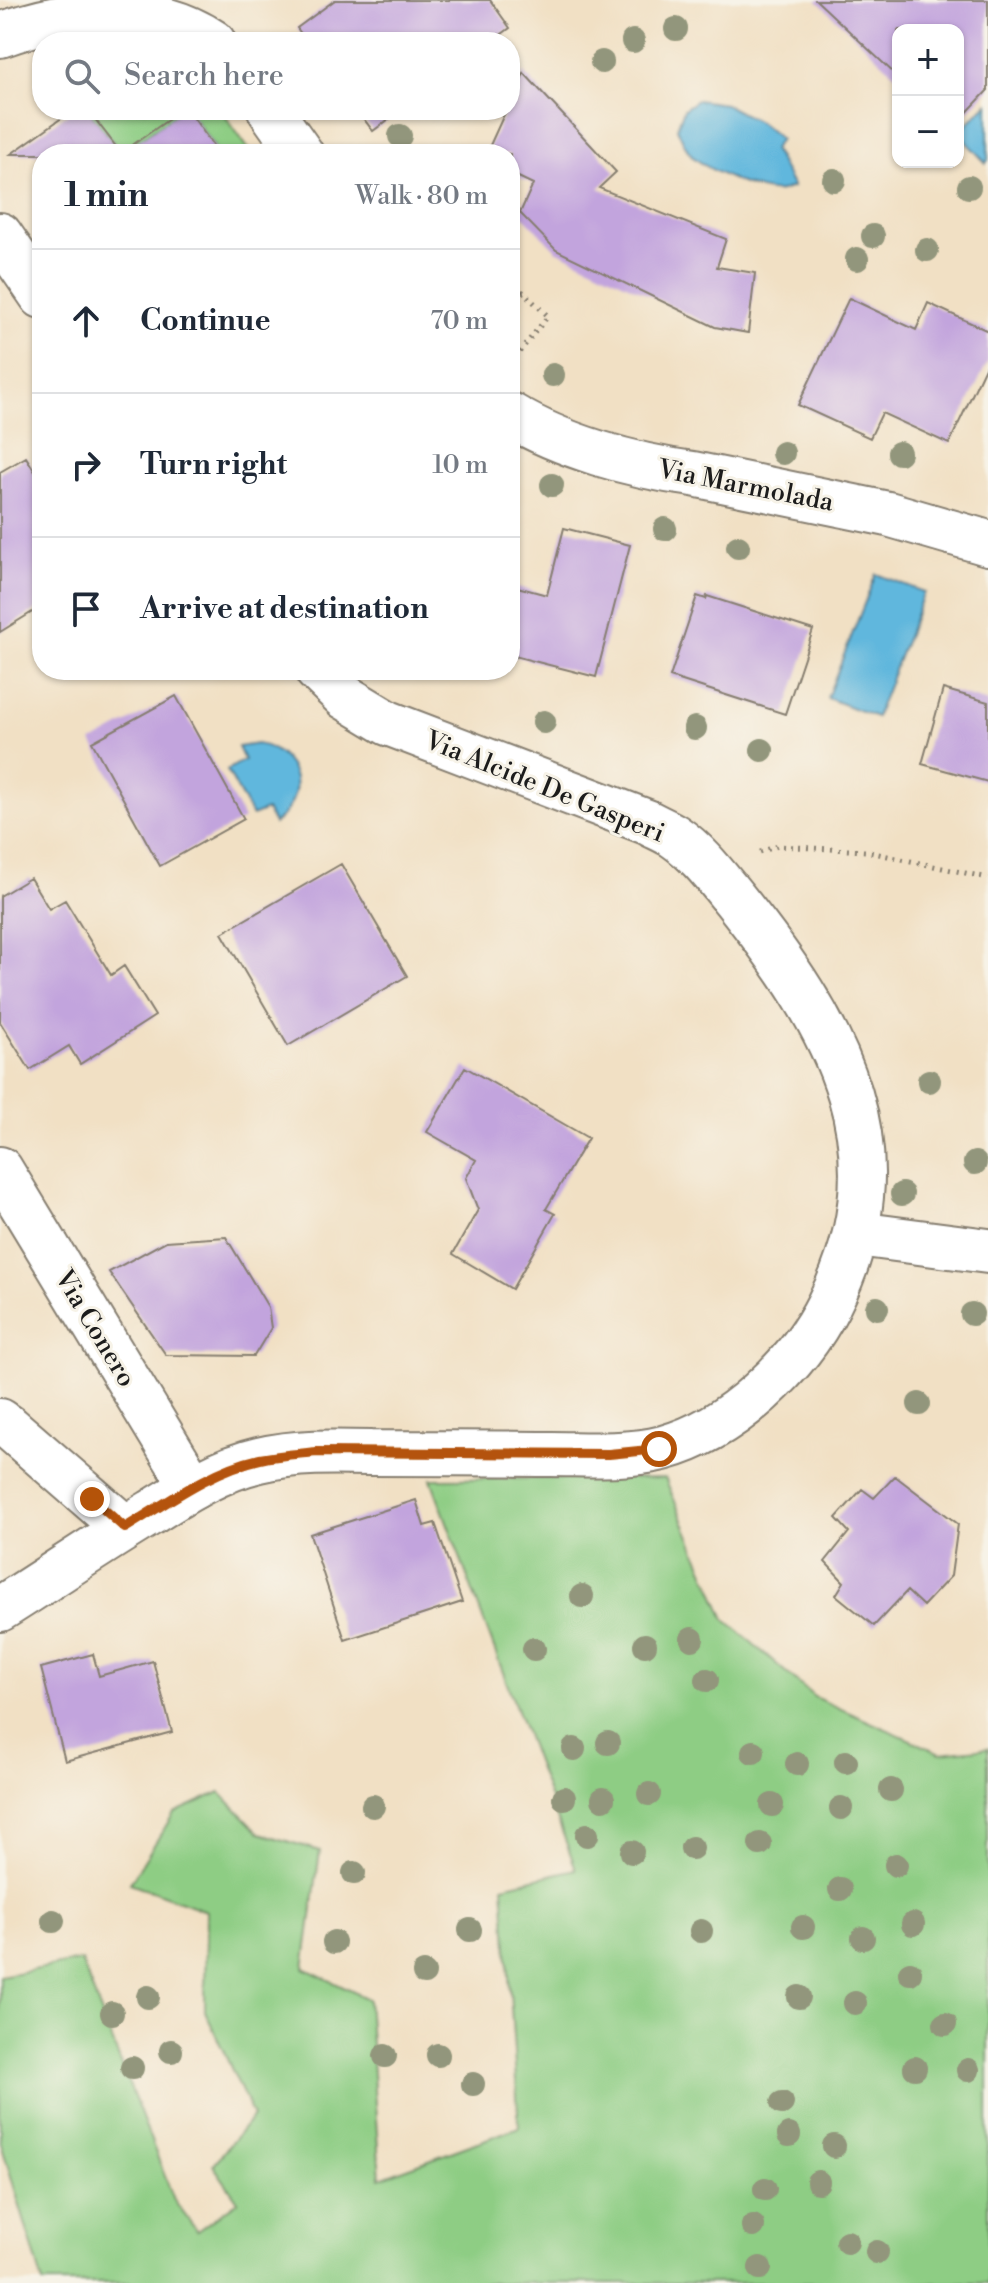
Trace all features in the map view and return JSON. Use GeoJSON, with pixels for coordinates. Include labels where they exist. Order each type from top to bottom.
{"type":"FeatureCollection","features":[{"type":"Feature","properties":{"kind":"street"},"geometry":{"type":"LineString","coordinates":[[0,35],[71,13],[114,10],[148,12],[185,22],[199,32]]}},
{"type":"Feature","properties":{"kind":"street"},"geometry":{"type":"LineString","coordinates":[[277,120],[294,144]]}},
{"type":"Feature","properties":{"kind":"street"},"geometry":{"type":"LineString","coordinates":[[0,235],[32,281]]}},
{"type":"Feature","properties":{"kind":"street","name":"Via Marmolada"},"geometry":{"type":"LineString","coordinates":[[520,420],[564,443],[666,470],[888,514],[988,543]]}},
{"type":"Feature","properties":{"kind":"street","name":"Via Alcide De Gasperi"},"geometry":{"type":"LineString","coordinates":[[0,1609],[193,1487],[242,1464],[317,1452],[609,1454],[659,1449],[680,1443],[730,1415],[792,1362],[820,1324],[842,1280],[857,1234],[861,1210],[859,1133],[854,1109],[825,1032],[787,971],[709,868],[674,837],[627,813],[388,723],[345,697],[327,680]]}},
{"type":"Feature","properties":{"kind":"street","name":"Via Conero"},"geometry":{"type":"LineString","coordinates":[[0,1169],[193,1487]]}},
{"type":"Feature","properties":{"kind":"street"},"geometry":{"type":"LineString","coordinates":[[857,1234],[988,1251]]}},
{"type":"Feature","properties":{"kind":"street"},"geometry":{"type":"LineString","coordinates":[[0,1421],[125,1528]]}},
{"type":"Feature","properties":{"kind":"path"},"geometry":{"type":"LineString","coordinates":[[520,295],[523,292],[548,316],[520,351]]}},
{"type":"Feature","properties":{"kind":"path"},"geometry":{"type":"LineString","coordinates":[[709,868],[778,846],[865,851],[988,878]]}},
{"type":"Feature","properties":{"kind":"green space"},"geometry":{"type":"Polygon","coordinates":[[[96,120],[168,120],[134,144],[114,144],[96,120]]]}},
{"type":"Feature","properties":{"kind":"green space"},"geometry":{"type":"Polygon","coordinates":[[[195,120],[228,120],[245,144],[212,144],[195,120]]]}},
{"type":"Feature","properties":{"kind":"green space"},"geometry":{"type":"Polygon","coordinates":[[[665,1478],[725,1619],[814,1697],[940,1753],[988,1748],[988,2283],[43,2283],[0,2140],[0,1976],[81,1961],[175,2202],[197,2231],[238,2201],[213,2165],[253,2116],[205,2011],[206,1911],[130,1883],[174,1813],[220,1792],[260,1833],[320,1851],[304,1968],[368,1999],[380,2178],[519,2127],[503,1886],[576,1869],[431,1479],[665,1478]]]}},
{"type":"Feature","properties":{"kind":"water"},"geometry":{"type":"Polygon","coordinates":[[[697,100],[725,104],[762,124],[780,139],[773,149],[793,187],[781,191],[762,190],[738,182],[693,157],[677,128],[684,109],[697,100]]]}},
{"type":"Feature","properties":{"kind":"water"},"geometry":{"type":"Polygon","coordinates":[[[988,103],[986,163],[964,139],[964,127],[988,103]]]}},
{"type":"Feature","properties":{"kind":"water"},"geometry":{"type":"Polygon","coordinates":[[[876,574],[924,592],[876,717],[827,698],[876,574]]]}},
{"type":"Feature","properties":{"kind":"water"},"geometry":{"type":"Polygon","coordinates":[[[257,744],[279,754],[294,774],[292,800],[274,824],[266,810],[252,816],[227,770],[244,760],[238,747],[257,744]]]}},
{"type":"Feature","properties":{"kind":"building"},"geometry":{"type":"Polygon","coordinates":[[[335,0],[490,0],[510,28],[505,32],[300,32],[297,28],[335,0]]]}},
{"type":"Feature","properties":{"kind":"building"},"geometry":{"type":"Polygon","coordinates":[[[816,0],[988,0],[988,90],[964,116],[964,24],[892,24],[892,71],[816,0]]]}},
{"type":"Feature","properties":{"kind":"building"},"geometry":{"type":"Polygon","coordinates":[[[524,73],[616,172],[599,188],[726,239],[717,267],[755,273],[748,333],[715,327],[556,250],[520,213],[533,184],[520,178],[520,144],[491,144],[501,120],[520,120],[520,81],[524,73]]]}},
{"type":"Feature","properties":{"kind":"building"},"geometry":{"type":"Polygon","coordinates":[[[59,120],[96,120],[114,144],[32,144],[32,154],[11,154],[59,120]]]}},
{"type":"Feature","properties":{"kind":"building"},"geometry":{"type":"Polygon","coordinates":[[[168,120],[195,120],[212,144],[134,144],[168,120]]]}},
{"type":"Feature","properties":{"kind":"building"},"geometry":{"type":"Polygon","coordinates":[[[365,120],[388,120],[373,131],[365,120]]]}},
{"type":"Feature","properties":{"kind":"building"},"geometry":{"type":"Polygon","coordinates":[[[849,298],[916,330],[928,303],[988,331],[988,361],[949,444],[882,413],[870,438],[798,405],[849,298]]]}},
{"type":"Feature","properties":{"kind":"building"},"geometry":{"type":"Polygon","coordinates":[[[26,457],[32,467],[32,612],[0,632],[0,472],[26,457]]]}},
{"type":"Feature","properties":{"kind":"building"},"geometry":{"type":"Polygon","coordinates":[[[564,528],[630,545],[596,677],[520,658],[520,588],[547,595],[564,528]]]}},
{"type":"Feature","properties":{"kind":"building"},"geometry":{"type":"Polygon","coordinates":[[[697,596],[706,599],[707,596],[813,630],[785,714],[670,677],[697,596]]]}},
{"type":"Feature","properties":{"kind":"building"},"geometry":{"type":"Polygon","coordinates":[[[943,689],[988,702],[988,782],[922,764],[943,689]]]}},
{"type":"Feature","properties":{"kind":"building"},"geometry":{"type":"Polygon","coordinates":[[[176,696],[244,819],[160,866],[92,742],[176,696]]]}},
{"type":"Feature","properties":{"kind":"building"},"geometry":{"type":"Polygon","coordinates":[[[341,864],[407,976],[288,1046],[222,933],[341,864]]]}},
{"type":"Feature","properties":{"kind":"building"},"geometry":{"type":"Polygon","coordinates":[[[30,878],[49,909],[65,900],[111,975],[124,966],[155,1016],[80,1064],[69,1046],[30,1070],[0,1022],[0,896],[30,878]]]}},
{"type":"Feature","properties":{"kind":"building"},"geometry":{"type":"Polygon","coordinates":[[[465,1067],[588,1138],[546,1209],[555,1214],[512,1289],[453,1254],[478,1210],[466,1178],[476,1160],[427,1132],[465,1067]]]}},
{"type":"Feature","properties":{"kind":"building"},"geometry":{"type":"Polygon","coordinates":[[[226,1237],[268,1307],[271,1328],[254,1356],[166,1355],[109,1272],[166,1241],[226,1237]]]}},
{"type":"Feature","properties":{"kind":"building"},"geometry":{"type":"Polygon","coordinates":[[[895,1476],[958,1524],[951,1576],[923,1606],[907,1591],[874,1626],[836,1595],[844,1582],[825,1562],[849,1532],[836,1518],[862,1489],[874,1498],[895,1476]]]}},
{"type":"Feature","properties":{"kind":"building"},"geometry":{"type":"Polygon","coordinates":[[[416,1500],[424,1526],[435,1523],[462,1602],[345,1640],[310,1534],[416,1500]]]}},
{"type":"Feature","properties":{"kind":"building"},"geometry":{"type":"Polygon","coordinates":[[[93,1654],[99,1676],[153,1661],[172,1732],[65,1761],[41,1668],[93,1654]]]}},
{"type":"Feature","properties":{"kind":"route"},"geometry":{"type":"LineString","coordinates":[[92,1499],[125,1528],[210,1478],[261,1459],[317,1452],[609,1454],[659,1449]]}}]}
